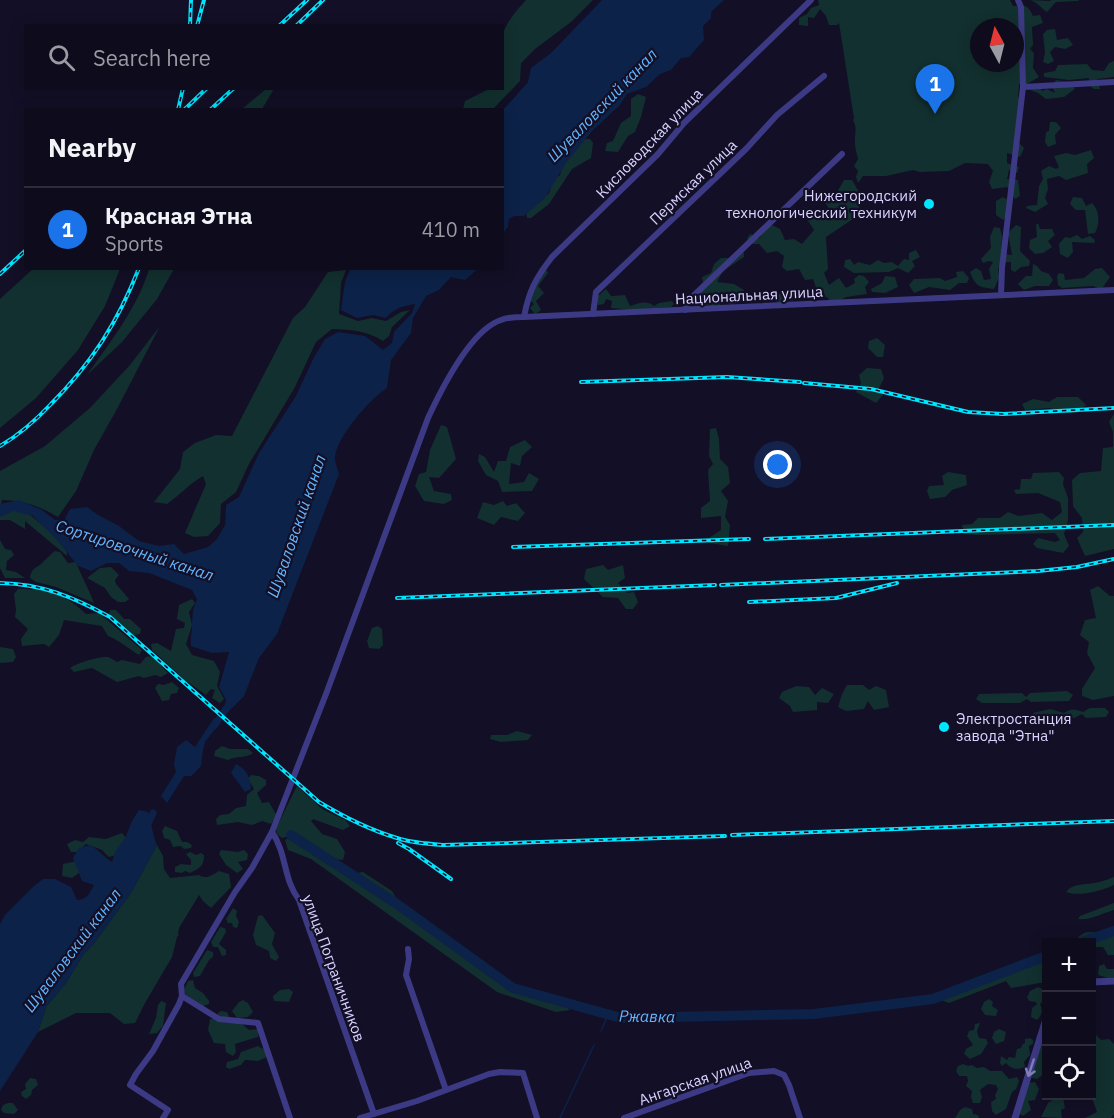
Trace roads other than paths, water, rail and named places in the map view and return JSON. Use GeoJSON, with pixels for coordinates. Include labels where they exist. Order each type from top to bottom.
{"type":"FeatureCollection","features":[{"type":"Feature","properties":{"kind":"street","name":"Кисловодская улица"},"geometry":{"type":"LineString","coordinates":[[524,316],[537,276],[552,257],[658,154],[684,123],[811,0]]}},
{"type":"Feature","properties":{"kind":"street"},"geometry":{"type":"LineString","coordinates":[[1001,295],[1023,87],[1022,7],[1018,0]]}},
{"type":"Feature","properties":{"kind":"street","name":"Пермская улица"},"geometry":{"type":"LineString","coordinates":[[593,314],[596,292],[746,149],[777,115],[824,76]]}},
{"type":"Feature","properties":{"kind":"street"},"geometry":{"type":"LineString","coordinates":[[1023,87],[1114,82]]}},
{"type":"Feature","properties":{"kind":"street"},"geometry":{"type":"LineString","coordinates":[[684,310],[688,301],[842,154]]}},
{"type":"Feature","properties":{"kind":"street","name":"Национальная улица"},"geometry":{"type":"LineString","coordinates":[[272,832],[428,418],[460,360],[482,332],[499,320],[524,316],[1114,290]]}},
{"type":"Feature","properties":{"kind":"street"},"geometry":{"type":"LineString","coordinates":[[163,1118],[168,1110],[130,1085],[153,1051],[182,996],[181,984],[272,832]]}},
{"type":"Feature","properties":{"kind":"street","name":"улица Пограничников"},"geometry":{"type":"LineString","coordinates":[[272,832],[279,843],[291,890],[299,900],[374,1114]]}},
{"type":"Feature","properties":{"kind":"street"},"geometry":{"type":"LineString","coordinates":[[408,949],[406,975],[446,1089]]}},
{"type":"Feature","properties":{"kind":"street"},"geometry":{"type":"LineString","coordinates":[[1096,982],[1114,981]]}},
{"type":"Feature","properties":{"kind":"street"},"geometry":{"type":"LineString","coordinates":[[182,996],[219,1019],[258,1023],[290,1118]]}},
{"type":"Feature","properties":{"kind":"street"},"geometry":{"type":"LineString","coordinates":[[1015,1118],[1042,1034]]}},
{"type":"Feature","properties":{"kind":"street","name":"Ангарская улица"},"geometry":{"type":"LineString","coordinates":[[624,1118],[749,1073],[774,1071],[784,1075],[789,1084],[800,1118]]}},
{"type":"Feature","properties":{"kind":"street"},"geometry":{"type":"LineString","coordinates":[[360,1118],[500,1072],[523,1073],[537,1118]]}},
{"type":"Feature","properties":{"kind":"water"},"geometry":{"type":"Polygon","coordinates":[[[602,0],[724,0],[711,12],[711,18],[703,26],[704,40],[689,57],[681,58],[671,70],[660,74],[646,87],[627,94],[619,106],[593,130],[566,163],[544,199],[524,216],[514,216],[509,219],[508,227],[504,232],[504,109],[528,82],[531,68],[551,53],[602,0]]]}},
{"type":"Feature","properties":{"kind":"water","name":"Сортировочный канал"},"geometry":{"type":"Polygon","coordinates":[[[350,270],[477,270],[465,280],[451,277],[439,290],[426,296],[413,318],[411,333],[391,360],[387,388],[354,420],[340,441],[335,460],[339,474],[277,634],[259,658],[244,696],[228,712],[224,711],[226,700],[219,687],[229,652],[212,653],[191,646],[193,612],[197,599],[192,590],[149,573],[129,571],[119,563],[107,563],[91,571],[78,566],[33,516],[13,511],[0,517],[0,504],[19,500],[42,510],[55,520],[64,520],[70,509],[87,507],[139,541],[159,546],[174,544],[184,554],[208,547],[217,539],[225,525],[226,505],[239,497],[259,453],[296,396],[325,339],[338,332],[365,336],[383,350],[392,343],[394,332],[412,313],[415,304],[399,308],[386,318],[373,315],[357,318],[341,310],[345,282],[350,270]]]}},
{"type":"Feature","properties":{"kind":"water"},"geometry":{"type":"Polygon","coordinates":[[[214,718],[219,718],[219,724],[205,742],[201,766],[191,776],[184,776],[167,803],[161,796],[176,772],[174,764],[177,747],[186,740],[195,747],[214,718]]]}},
{"type":"Feature","properties":{"kind":"water"},"geometry":{"type":"Polygon","coordinates":[[[236,764],[249,777],[251,789],[245,792],[231,773],[236,764]]]}},
{"type":"Feature","properties":{"kind":"water"},"geometry":{"type":"Polygon","coordinates":[[[139,810],[148,812],[157,845],[131,893],[46,1007],[38,1032],[0,1091],[0,924],[5,915],[43,879],[55,879],[71,887],[77,900],[86,897],[94,885],[82,881],[73,858],[79,848],[90,845],[112,862],[115,852],[139,810]]]}},
{"type":"Feature","properties":{"kind":"waterway","name":"Шуваловский канал"},"geometry":{"type":"LineString","coordinates":[[214,726],[228,706]]}},
{"type":"Feature","properties":{"kind":"waterway","name":"Шуваловский канал"},"geometry":{"type":"LineString","coordinates":[[147,826],[153,813]]}},
{"type":"Feature","properties":{"kind":"waterway","name":"Ржавка"},"geometry":{"type":"LineString","coordinates":[[291,835],[397,904],[513,988],[621,1018],[814,1014],[933,999],[1042,958]]}},
{"type":"Feature","properties":{"kind":"waterway","name":"Ржавка"},"geometry":{"type":"LineString","coordinates":[[1094,938],[1114,931]]}},
{"type":"Feature","properties":{"kind":"waterway"},"geometry":{"type":"LineString","coordinates":[[601,1031],[608,1015]]}},
{"type":"Feature","properties":{"kind":"waterway"},"geometry":{"type":"LineString","coordinates":[[560,1118],[594,1045]]}},
{"type":"Feature","properties":{"kind":"railway"},"geometry":{"type":"LineString","coordinates":[[190,24],[191,0]]}},
{"type":"Feature","properties":{"kind":"railway"},"geometry":{"type":"LineString","coordinates":[[198,24],[204,0]]}},
{"type":"Feature","properties":{"kind":"railway"},"geometry":{"type":"LineString","coordinates":[[281,24],[307,0]]}},
{"type":"Feature","properties":{"kind":"railway"},"geometry":{"type":"LineString","coordinates":[[298,24],[323,0]]}},
{"type":"Feature","properties":{"kind":"railway"},"geometry":{"type":"LineString","coordinates":[[178,108],[183,90]]}},
{"type":"Feature","properties":{"kind":"railway"},"geometry":{"type":"LineString","coordinates":[[186,108],[205,90]]}},
{"type":"Feature","properties":{"kind":"railway"},"geometry":{"type":"LineString","coordinates":[[212,108],[232,90]]}},
{"type":"Feature","properties":{"kind":"railway"},"geometry":{"type":"LineString","coordinates":[[0,274],[24,252]]}},
{"type":"Feature","properties":{"kind":"railway"},"geometry":{"type":"LineString","coordinates":[[0,446],[45,410],[91,358],[122,306],[138,270]]}},
{"type":"Feature","properties":{"kind":"railway"},"geometry":{"type":"LineString","coordinates":[[581,382],[727,377],[800,382]]}},
{"type":"Feature","properties":{"kind":"railway"},"geometry":{"type":"LineString","coordinates":[[804,383],[871,389],[968,412],[1003,414],[1114,408]]}},
{"type":"Feature","properties":{"kind":"railway"},"geometry":{"type":"LineString","coordinates":[[765,539],[1114,525]]}},
{"type":"Feature","properties":{"kind":"railway"},"geometry":{"type":"LineString","coordinates":[[513,547],[749,539]]}},
{"type":"Feature","properties":{"kind":"railway"},"geometry":{"type":"LineString","coordinates":[[721,585],[1038,571],[1077,567],[1114,559]]}},
{"type":"Feature","properties":{"kind":"railway"},"geometry":{"type":"LineString","coordinates":[[0,583],[30,586],[57,593],[110,617],[319,802],[357,823],[387,835],[403,840],[444,845],[725,836]]}},
{"type":"Feature","properties":{"kind":"railway"},"geometry":{"type":"LineString","coordinates":[[749,602],[836,598],[897,583]]}},
{"type":"Feature","properties":{"kind":"railway"},"geometry":{"type":"LineString","coordinates":[[397,598],[715,585]]}},
{"type":"Feature","properties":{"kind":"railway"},"geometry":{"type":"LineString","coordinates":[[732,835],[1114,821]]}},
{"type":"Feature","properties":{"kind":"railway"},"geometry":{"type":"LineString","coordinates":[[398,843],[451,879]]}},
{"type":"Feature","properties":{"kind":"place","name":"Красная Этна"},"geometry":{"type":"Point","coordinates":[935,114]}},
{"type":"Feature","properties":{"kind":"place","name":"Нижегородский технологический техникум"},"geometry":{"type":"Point","coordinates":[929,204]}},
{"type":"Feature","properties":{"kind":"place","name":"Электростанция завода \"Этна\""},"geometry":{"type":"Point","coordinates":[944,727]}}]}
